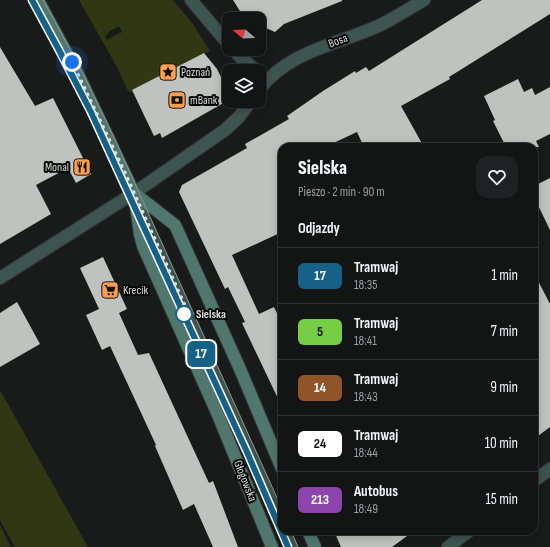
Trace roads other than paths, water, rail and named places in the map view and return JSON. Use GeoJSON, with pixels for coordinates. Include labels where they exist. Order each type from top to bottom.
{"type":"FeatureCollection","features":[{"type":"Feature","properties":{"kind":"street","name":"Głogowska"},"geometry":{"type":"LineString","coordinates":[[38,0],[79,76],[134,193],[143,246],[218,415],[272,547]]}},
{"type":"Feature","properties":{"kind":"street"},"geometry":{"type":"LineString","coordinates":[[191,0],[222,37]]}},
{"type":"Feature","properties":{"kind":"street","name":"Bosa"},"geometry":{"type":"LineString","coordinates":[[266,72],[376,26],[424,0]]}},
{"type":"Feature","properties":{"kind":"street"},"geometry":{"type":"LineString","coordinates":[[239,56],[249,64]]}},
{"type":"Feature","properties":{"kind":"street"},"geometry":{"type":"LineString","coordinates":[[0,278],[134,193],[225,130],[239,117],[246,108]]}},
{"type":"Feature","properties":{"kind":"street","name":"Głogowska"},"geometry":{"type":"LineString","coordinates":[[134,193],[175,225],[243,376],[278,459]]}},
{"type":"Feature","properties":{"kind":"street"},"geometry":{"type":"LineString","coordinates":[[538,478],[550,469]]}},
{"type":"Feature","properties":{"kind":"street"},"geometry":{"type":"LineString","coordinates":[[310,535],[315,547]]}},
{"type":"Feature","properties":{"kind":"street"},"geometry":{"type":"LineString","coordinates":[[448,547],[464,535]]}},
{"type":"Feature","properties":{"kind":"lane"},"geometry":{"type":"LineString","coordinates":[[134,193],[278,512]]}},
{"type":"Feature","properties":{"kind":"lane"},"geometry":{"type":"LineString","coordinates":[[288,535],[293,547]]}},
{"type":"Feature","properties":{"kind":"tram line"},"geometry":{"type":"LineString","coordinates":[[32,0],[91,112],[247,452],[278,524]]}},
{"type":"Feature","properties":{"kind":"tram line","name":"17"},"geometry":{"type":"LineString","coordinates":[[32,0],[91,112],[152,242],[278,524]]}},
{"type":"Feature","properties":{"kind":"tram line"},"geometry":{"type":"LineString","coordinates":[[43,0],[78,64],[113,135],[278,500]]}},
{"type":"Feature","properties":{"kind":"tram line"},"geometry":{"type":"LineString","coordinates":[[283,535],[288,547]]}},
{"type":"Feature","properties":{"kind":"tram line","name":"17"},"geometry":{"type":"LineString","coordinates":[[283,535],[288,547]]}},
{"type":"Feature","properties":{"kind":"tram line"},"geometry":{"type":"LineString","coordinates":[[293,535],[298,547]]}},
{"type":"Feature","properties":{"kind":"place","name":"Poznań"},"geometry":{"type":"Point","coordinates":[168,72]}},
{"type":"Feature","properties":{"kind":"place","name":"mBank"},"geometry":{"type":"Point","coordinates":[177,100]}},
{"type":"Feature","properties":{"kind":"place","name":"Monal"},"geometry":{"type":"Point","coordinates":[82,167]}},
{"type":"Feature","properties":{"kind":"place","name":"Krecik"},"geometry":{"type":"Point","coordinates":[110,290]}},
{"type":"Feature","properties":{"kind":"place","name":"Sielska"},"geometry":{"type":"Point","coordinates":[184,314]}}]}
